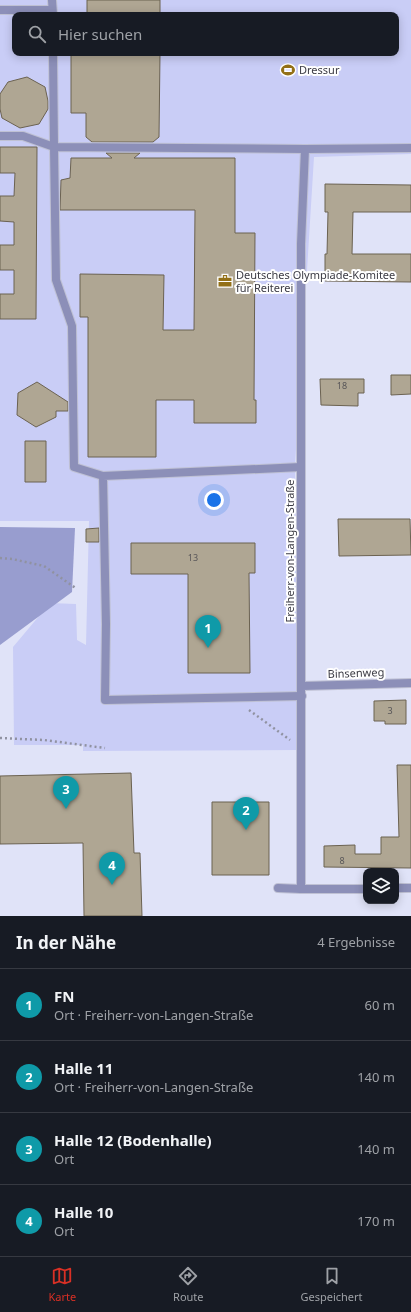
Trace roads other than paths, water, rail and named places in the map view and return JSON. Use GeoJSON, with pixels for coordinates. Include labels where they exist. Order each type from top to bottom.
{"type":"FeatureCollection","features":[{"type":"Feature","properties":{"kind":"street"},"geometry":{"type":"LineString","coordinates":[[52,0],[52,12]]}},
{"type":"Feature","properties":{"kind":"street"},"geometry":{"type":"LineString","coordinates":[[0,10],[35,12]]}},
{"type":"Feature","properties":{"kind":"street"},"geometry":{"type":"LineString","coordinates":[[53,56],[56,280],[72,326],[74,467],[103,476],[301,467]]}},
{"type":"Feature","properties":{"kind":"street"},"geometry":{"type":"LineString","coordinates":[[0,136],[23,136],[54,147],[305,149],[411,148]]}},
{"type":"Feature","properties":{"kind":"street","name":"Freiherr-von-Langen-Straße"},"geometry":{"type":"LineString","coordinates":[[301,889],[301,244],[305,149]]}},
{"type":"Feature","properties":{"kind":"street"},"geometry":{"type":"LineString","coordinates":[[103,476],[106,624],[105,700],[302,696]]}},
{"type":"Feature","properties":{"kind":"street","name":"Binsenweg"},"geometry":{"type":"LineString","coordinates":[[302,686],[411,683]]}},
{"type":"Feature","properties":{"kind":"street"},"geometry":{"type":"LineString","coordinates":[[278,888],[363,889]]}},
{"type":"Feature","properties":{"kind":"street"},"geometry":{"type":"LineString","coordinates":[[399,888],[411,888]]}},
{"type":"Feature","properties":{"kind":"place","name":"Dressur"},"geometry":{"type":"Point","coordinates":[288,70]}},
{"type":"Feature","properties":{"kind":"place","name":"Deutsches Olympiade-Komitee für Reiterei"},"geometry":{"type":"Point","coordinates":[225,281]}},
{"type":"Feature","properties":{"kind":"place","name":"FN"},"geometry":{"type":"Point","coordinates":[208,648]}},
{"type":"Feature","properties":{"kind":"place","name":"Halle 12 (Bodenhalle)"},"geometry":{"type":"Point","coordinates":[66,809]}},
{"type":"Feature","properties":{"kind":"place","name":"Halle 11"},"geometry":{"type":"Point","coordinates":[246,830]}},
{"type":"Feature","properties":{"kind":"place","name":"Halle 10"},"geometry":{"type":"Point","coordinates":[112,885]}}]}
